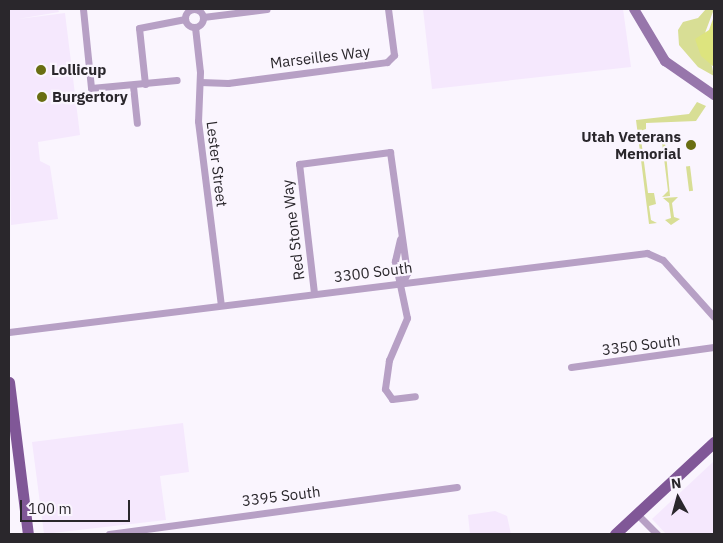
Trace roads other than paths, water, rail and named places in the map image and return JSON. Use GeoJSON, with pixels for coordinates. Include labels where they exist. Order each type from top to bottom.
{"type":"FeatureCollection","features":[{"type":"Feature","properties":{"kind":"main road"},"geometry":{"type":"LineString","coordinates":[[9,382],[28,534]]}},
{"type":"Feature","properties":{"kind":"main road"},"geometry":{"type":"LineString","coordinates":[[615,534],[714,442]]}},
{"type":"Feature","properties":{"kind":"street"},"geometry":{"type":"LineString","coordinates":[[83,9],[91,88],[133,86],[177,80]]}},
{"type":"Feature","properties":{"kind":"street"},"geometry":{"type":"LineString","coordinates":[[145,84],[139,28],[185,19],[193,9],[203,17]]}},
{"type":"Feature","properties":{"kind":"street"},"geometry":{"type":"LineString","coordinates":[[185,19],[195,27],[203,17],[267,9]]}},
{"type":"Feature","properties":{"kind":"street","name":"Marseilles Way"},"geometry":{"type":"LineString","coordinates":[[200,82],[228,83],[387,62],[394,55],[388,9]]}},
{"type":"Feature","properties":{"kind":"street"},"geometry":{"type":"LineString","coordinates":[[634,9],[664,61],[714,95]]}},
{"type":"Feature","properties":{"kind":"street","name":"Lester Street"},"geometry":{"type":"LineString","coordinates":[[195,27],[200,82],[198,121],[221,305]]}},
{"type":"Feature","properties":{"kind":"street"},"geometry":{"type":"LineString","coordinates":[[133,86],[137,123]]}},
{"type":"Feature","properties":{"kind":"street","name":"Red Stone Way"},"geometry":{"type":"LineString","coordinates":[[314,294],[298,164],[390,152],[400,236],[396,261],[403,282]]}},
{"type":"Feature","properties":{"kind":"street","name":"3300 South"},"geometry":{"type":"LineString","coordinates":[[9,332],[647,253],[663,260],[714,317]]}},
{"type":"Feature","properties":{"kind":"street"},"geometry":{"type":"LineString","coordinates":[[403,282],[406,327],[389,360],[385,389],[392,399],[415,396]]}},
{"type":"Feature","properties":{"kind":"street","name":"3350 South"},"geometry":{"type":"LineString","coordinates":[[571,367],[714,347]]}},
{"type":"Feature","properties":{"kind":"street","name":"3395 South"},"geometry":{"type":"LineString","coordinates":[[109,534],[457,488]]}},
{"type":"Feature","properties":{"kind":"street"},"geometry":{"type":"LineString","coordinates":[[636,513],[657,534]]}},
{"type":"Feature","properties":{"kind":"place","name":"Lollicup"},"geometry":{"type":"Point","coordinates":[41,70]}},
{"type":"Feature","properties":{"kind":"place","name":"Burgertory"},"geometry":{"type":"Point","coordinates":[42,97]}},
{"type":"Feature","properties":{"kind":"place","name":"Utah Veterans Memorial"},"geometry":{"type":"Point","coordinates":[691,145]}}]}
